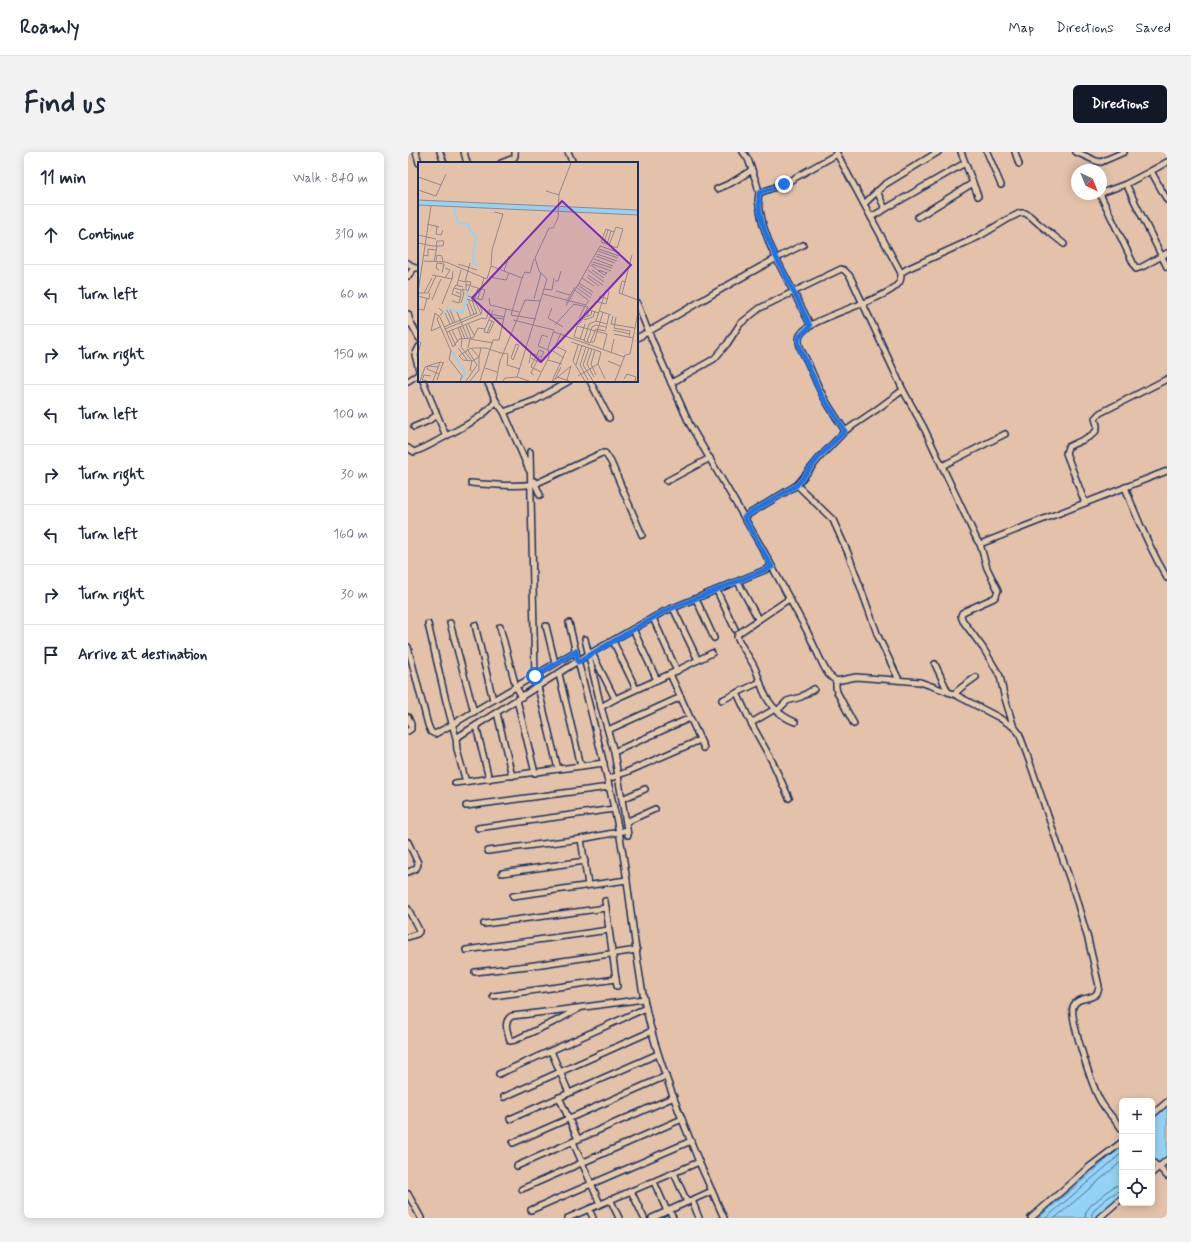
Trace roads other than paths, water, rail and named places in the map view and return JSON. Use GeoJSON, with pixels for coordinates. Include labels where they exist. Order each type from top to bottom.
{"type":"FeatureCollection","features":[{"type":"Feature","properties":{"kind":"street"},"geometry":{"type":"LineString","coordinates":[[416,152],[419,162]]}},
{"type":"Feature","properties":{"kind":"street"},"geometry":{"type":"LineString","coordinates":[[440,152],[444,162]]}},
{"type":"Feature","properties":{"kind":"street"},"geometry":{"type":"LineString","coordinates":[[465,152],[467,162]]}},
{"type":"Feature","properties":{"kind":"street"},"geometry":{"type":"LineString","coordinates":[[504,162],[514,158],[515,152]]}},
{"type":"Feature","properties":{"kind":"street"},"geometry":{"type":"LineString","coordinates":[[568,152],[573,162]]}},
{"type":"Feature","properties":{"kind":"street"},"geometry":{"type":"LineString","coordinates":[[743,152],[748,159],[757,184],[759,193],[758,200],[763,225],[776,258],[810,326]]}},
{"type":"Feature","properties":{"kind":"street"},"geometry":{"type":"LineString","coordinates":[[864,204],[884,185],[938,152]]}},
{"type":"Feature","properties":{"kind":"street"},"geometry":{"type":"LineString","coordinates":[[961,152],[978,196]]}},
{"type":"Feature","properties":{"kind":"street"},"geometry":{"type":"LineString","coordinates":[[987,152],[1001,185]]}},
{"type":"Feature","properties":{"kind":"street"},"geometry":{"type":"LineString","coordinates":[[1015,152],[1019,164]]}},
{"type":"Feature","properties":{"kind":"street"},"geometry":{"type":"LineString","coordinates":[[1076,152],[1101,162],[1124,152]]}},
{"type":"Feature","properties":{"kind":"street"},"geometry":{"type":"LineString","coordinates":[[759,193],[784,184],[837,153],[901,273],[899,283],[892,290],[810,326],[801,333],[799,337],[798,342],[821,394],[845,431]]}},
{"type":"Feature","properties":{"kind":"street"},"geometry":{"type":"LineString","coordinates":[[1167,162],[1126,184],[1101,194],[1107,211],[1136,269],[1167,253]]}},
{"type":"Feature","properties":{"kind":"street"},"geometry":{"type":"LineString","coordinates":[[871,217],[965,163]]}},
{"type":"Feature","properties":{"kind":"street"},"geometry":{"type":"LineString","coordinates":[[718,189],[752,170]]}},
{"type":"Feature","properties":{"kind":"street"},"geometry":{"type":"LineString","coordinates":[[1151,171],[1166,193],[1167,200]]}},
{"type":"Feature","properties":{"kind":"street"},"geometry":{"type":"LineString","coordinates":[[918,217],[973,183]]}},
{"type":"Feature","properties":{"kind":"street"},"geometry":{"type":"LineString","coordinates":[[1126,184],[1167,267]]}},
{"type":"Feature","properties":{"kind":"street"},"geometry":{"type":"LineString","coordinates":[[877,192],[885,208]]}},
{"type":"Feature","properties":{"kind":"street"},"geometry":{"type":"LineString","coordinates":[[901,273],[918,263],[978,237],[1008,218],[1020,213],[1025,213],[1030,216],[1064,244]]}},
{"type":"Feature","properties":{"kind":"street"},"geometry":{"type":"LineString","coordinates":[[638,337],[776,258],[803,245]]}},
{"type":"Feature","properties":{"kind":"street"},"geometry":{"type":"LineString","coordinates":[[408,263],[416,268],[408,276]]}},
{"type":"Feature","properties":{"kind":"street"},"geometry":{"type":"LineString","coordinates":[[671,383],[714,359],[727,344],[740,324],[756,310],[841,269],[850,276],[903,390],[924,428],[980,544],[987,568],[998,590],[994,598],[965,610],[961,616],[1000,676],[1005,700],[1014,728],[1030,763],[1075,895],[1088,939],[1099,986],[1099,992],[1096,996],[1076,1002],[1074,1005],[1073,1014],[1085,1063],[1097,1094],[1119,1125]]}},
{"type":"Feature","properties":{"kind":"street"},"geometry":{"type":"LineString","coordinates":[[638,306],[690,425],[772,567],[807,631],[825,670],[836,681],[837,692],[854,724]]}},
{"type":"Feature","properties":{"kind":"street"},"geometry":{"type":"LineString","coordinates":[[408,314],[409,323],[418,336]]}},
{"type":"Feature","properties":{"kind":"street"},"geometry":{"type":"LineString","coordinates":[[418,349],[415,355],[418,366]]}},
{"type":"Feature","properties":{"kind":"street"},"geometry":{"type":"LineString","coordinates":[[408,381],[418,375]]}},
{"type":"Feature","properties":{"kind":"street"},"geometry":{"type":"LineString","coordinates":[[1085,503],[1066,453],[1068,447],[1091,436],[1096,431],[1097,426],[1095,418],[1100,413],[1167,379]]}},
{"type":"Feature","properties":{"kind":"street"},"geometry":{"type":"LineString","coordinates":[[423,382],[446,436]]}},
{"type":"Feature","properties":{"kind":"street"},"geometry":{"type":"LineString","coordinates":[[487,382],[496,401],[504,412],[540,495]]}},
{"type":"Feature","properties":{"kind":"street"},"geometry":{"type":"LineString","coordinates":[[504,412],[536,400],[567,382]]}},
{"type":"Feature","properties":{"kind":"street"},"geometry":{"type":"LineString","coordinates":[[591,382],[609,418]]}},
{"type":"Feature","properties":{"kind":"street"},"geometry":{"type":"LineString","coordinates":[[744,517],[797,485],[820,456],[845,431],[903,390]]}},
{"type":"Feature","properties":{"kind":"street"},"geometry":{"type":"LineString","coordinates":[[408,448],[414,452],[465,426],[490,410],[496,401]]}},
{"type":"Feature","properties":{"kind":"street"},"geometry":{"type":"LineString","coordinates":[[414,427],[437,415]]}},
{"type":"Feature","properties":{"kind":"street"},"geometry":{"type":"LineString","coordinates":[[942,466],[1004,434]]}},
{"type":"Feature","properties":{"kind":"street"},"geometry":{"type":"LineString","coordinates":[[530,452],[535,676]]}},
{"type":"Feature","properties":{"kind":"street"},"geometry":{"type":"LineString","coordinates":[[471,483],[495,485],[535,484],[602,453],[605,453],[611,462],[642,535]]}},
{"type":"Feature","properties":{"kind":"street"},"geometry":{"type":"LineString","coordinates":[[668,481],[710,458]]}},
{"type":"Feature","properties":{"kind":"street"},"geometry":{"type":"LineString","coordinates":[[980,544],[1167,471]]}},
{"type":"Feature","properties":{"kind":"street"},"geometry":{"type":"LineString","coordinates":[[797,485],[833,520],[848,553],[878,636],[899,680]]}},
{"type":"Feature","properties":{"kind":"street"},"geometry":{"type":"LineString","coordinates":[[1125,487],[1136,516],[1156,559],[1167,578]]}},
{"type":"Feature","properties":{"kind":"street"},"geometry":{"type":"LineString","coordinates":[[456,738],[591,653],[653,618],[673,608],[772,567]]}},
{"type":"Feature","properties":{"kind":"street"},"geometry":{"type":"LineString","coordinates":[[738,582],[757,617]]}},
{"type":"Feature","properties":{"kind":"street"},"geometry":{"type":"LineString","coordinates":[[717,591],[735,629]]}},
{"type":"Feature","properties":{"kind":"street"},"geometry":{"type":"LineString","coordinates":[[696,599],[714,638]]}},
{"type":"Feature","properties":{"kind":"street"},"geometry":{"type":"LineString","coordinates":[[789,599],[739,633],[737,636],[754,666],[766,696],[776,710],[783,716],[795,722]]}},
{"type":"Feature","properties":{"kind":"street"},"geometry":{"type":"LineString","coordinates":[[673,608],[698,660]]}},
{"type":"Feature","properties":{"kind":"street"},"geometry":{"type":"LineString","coordinates":[[653,618],[677,671]]}},
{"type":"Feature","properties":{"kind":"street"},"geometry":{"type":"LineString","coordinates":[[569,623],[608,779],[619,832],[644,999],[652,1032],[658,1054],[682,1119],[724,1218]]}},
{"type":"Feature","properties":{"kind":"street"},"geometry":{"type":"LineString","coordinates":[[428,624],[446,701],[453,724],[457,750],[466,782]]}},
{"type":"Feature","properties":{"kind":"street"},"geometry":{"type":"LineString","coordinates":[[450,624],[474,712]]}},
{"type":"Feature","properties":{"kind":"street"},"geometry":{"type":"LineString","coordinates":[[475,625],[493,700]]}},
{"type":"Feature","properties":{"kind":"street"},"geometry":{"type":"LineString","coordinates":[[546,626],[555,663]]}},
{"type":"Feature","properties":{"kind":"street"},"geometry":{"type":"LineString","coordinates":[[500,627],[519,699],[535,773]]}},
{"type":"Feature","properties":{"kind":"street"},"geometry":{"type":"LineString","coordinates":[[633,629],[657,680]]}},
{"type":"Feature","properties":{"kind":"street"},"geometry":{"type":"LineString","coordinates":[[585,639],[615,699]]}},
{"type":"Feature","properties":{"kind":"street"},"geometry":{"type":"LineString","coordinates":[[613,641],[636,690]]}},
{"type":"Feature","properties":{"kind":"street"},"geometry":{"type":"LineString","coordinates":[[408,647],[428,725],[431,732],[435,734],[576,651]]}},
{"type":"Feature","properties":{"kind":"street"},"geometry":{"type":"LineString","coordinates":[[488,851],[582,839],[619,832],[628,832],[614,752],[601,707],[591,653]]}},
{"type":"Feature","properties":{"kind":"street"},"geometry":{"type":"LineString","coordinates":[[601,707],[712,653]]}},
{"type":"Feature","properties":{"kind":"street"},"geometry":{"type":"LineString","coordinates":[[935,664],[948,692]]}},
{"type":"Feature","properties":{"kind":"street"},"geometry":{"type":"LineString","coordinates":[[559,674],[580,766]]}},
{"type":"Feature","properties":{"kind":"street"},"geometry":{"type":"LineString","coordinates":[[670,674],[704,748]]}},
{"type":"Feature","properties":{"kind":"street"},"geometry":{"type":"LineString","coordinates":[[836,681],[856,677],[920,682],[954,694],[998,717],[1014,728]]}},
{"type":"Feature","properties":{"kind":"street"},"geometry":{"type":"LineString","coordinates":[[954,694],[976,677]]}},
{"type":"Feature","properties":{"kind":"street"},"geometry":{"type":"LineString","coordinates":[[722,700],[760,682]]}},
{"type":"Feature","properties":{"kind":"street"},"geometry":{"type":"LineString","coordinates":[[538,687],[558,769]]}},
{"type":"Feature","properties":{"kind":"street"},"geometry":{"type":"LineString","coordinates":[[751,723],[776,710],[787,701],[801,697],[814,689]]}},
{"type":"Feature","properties":{"kind":"street"},"geometry":{"type":"LineString","coordinates":[[737,693],[789,798]]}},
{"type":"Feature","properties":{"kind":"street"},"geometry":{"type":"LineString","coordinates":[[608,730],[681,697]]}},
{"type":"Feature","properties":{"kind":"street"},"geometry":{"type":"LineString","coordinates":[[497,713],[512,776]]}},
{"type":"Feature","properties":{"kind":"street"},"geometry":{"type":"LineString","coordinates":[[408,717],[412,727],[408,731]]}},
{"type":"Feature","properties":{"kind":"street"},"geometry":{"type":"LineString","coordinates":[[614,752],[690,718]]}},
{"type":"Feature","properties":{"kind":"street"},"geometry":{"type":"LineString","coordinates":[[476,726],[489,779]]}},
{"type":"Feature","properties":{"kind":"street"},"geometry":{"type":"LineString","coordinates":[[608,779],[700,740]]}},
{"type":"Feature","properties":{"kind":"street"},"geometry":{"type":"LineString","coordinates":[[455,783],[604,763]]}},
{"type":"Feature","properties":{"kind":"street"},"geometry":{"type":"LineString","coordinates":[[466,806],[609,787]]}},
{"type":"Feature","properties":{"kind":"street"},"geometry":{"type":"LineString","coordinates":[[622,799],[645,789]]}},
{"type":"Feature","properties":{"kind":"street"},"geometry":{"type":"LineString","coordinates":[[478,828],[614,809]]}},
{"type":"Feature","properties":{"kind":"street"},"geometry":{"type":"LineString","coordinates":[[626,822],[655,809]]}},
{"type":"Feature","properties":{"kind":"street"},"geometry":{"type":"LineString","coordinates":[[582,839],[588,885]]}},
{"type":"Feature","properties":{"kind":"street"},"geometry":{"type":"LineString","coordinates":[[408,842],[418,866],[408,872]]}},
{"type":"Feature","properties":{"kind":"street"},"geometry":{"type":"LineString","coordinates":[[502,873],[585,860]]}},
{"type":"Feature","properties":{"kind":"street"},"geometry":{"type":"LineString","coordinates":[[513,896],[627,880]]}},
{"type":"Feature","properties":{"kind":"street"},"geometry":{"type":"LineString","coordinates":[[605,901],[617,986]]}},
{"type":"Feature","properties":{"kind":"street"},"geometry":{"type":"LineString","coordinates":[[484,924],[606,908]]}},
{"type":"Feature","properties":{"kind":"street"},"geometry":{"type":"LineString","coordinates":[[408,909],[419,932],[408,937]]}},
{"type":"Feature","properties":{"kind":"street"},"geometry":{"type":"LineString","coordinates":[[466,950],[609,930]]}},
{"type":"Feature","properties":{"kind":"street"},"geometry":{"type":"LineString","coordinates":[[475,972],[637,950]]}},
{"type":"Feature","properties":{"kind":"street"},"geometry":{"type":"LineString","coordinates":[[493,996],[616,978]]}},
{"type":"Feature","properties":{"kind":"street"},"geometry":{"type":"LineString","coordinates":[[580,1008],[556,1021],[510,1041],[506,1021],[512,1016],[644,999]]}},
{"type":"Feature","properties":{"kind":"street"},"geometry":{"type":"LineString","coordinates":[[499,1074],[646,1008]]}},
{"type":"Feature","properties":{"kind":"street"},"geometry":{"type":"LineString","coordinates":[[504,1097],[652,1032]]}},
{"type":"Feature","properties":{"kind":"street"},"geometry":{"type":"LineString","coordinates":[[551,1051],[569,1093]]}},
{"type":"Feature","properties":{"kind":"street"},"geometry":{"type":"LineString","coordinates":[[510,1119],[658,1054]]}},
{"type":"Feature","properties":{"kind":"street"},"geometry":{"type":"LineString","coordinates":[[513,1143],[666,1076]]}},
{"type":"Feature","properties":{"kind":"street"},"geometry":{"type":"LineString","coordinates":[[559,1097],[569,1118],[582,1163],[600,1204]]}},
{"type":"Feature","properties":{"kind":"street"},"geometry":{"type":"LineString","coordinates":[[517,1166],[674,1097]]}},
{"type":"Feature","properties":{"kind":"street"},"geometry":{"type":"LineString","coordinates":[[1155,1112],[1167,1102]]}},
{"type":"Feature","properties":{"kind":"street"},"geometry":{"type":"LineString","coordinates":[[522,1189],[682,1119]]}},
{"type":"Feature","properties":{"kind":"street"},"geometry":{"type":"LineString","coordinates":[[531,1210],[691,1140]]}},
{"type":"Feature","properties":{"kind":"street"},"geometry":{"type":"LineString","coordinates":[[1031,1218],[1088,1168],[1119,1144]]}},
{"type":"Feature","properties":{"kind":"street"},"geometry":{"type":"LineString","coordinates":[[1155,1170],[1167,1160]]}},
{"type":"Feature","properties":{"kind":"street"},"geometry":{"type":"LineString","coordinates":[[568,1218],[699,1162]]}},
{"type":"Feature","properties":{"kind":"street"},"geometry":{"type":"LineString","coordinates":[[1155,1164],[1167,1176]]}},
{"type":"Feature","properties":{"kind":"street"},"geometry":{"type":"LineString","coordinates":[[674,1173],[699,1218]]}},
{"type":"Feature","properties":{"kind":"street"},"geometry":{"type":"LineString","coordinates":[[654,1182],[673,1218]]}},
{"type":"Feature","properties":{"kind":"street"},"geometry":{"type":"LineString","coordinates":[[631,1191],[644,1218]]}},
{"type":"Feature","properties":{"kind":"street"},"geometry":{"type":"LineString","coordinates":[[652,1218],[712,1191]]}},
{"type":"Feature","properties":{"kind":"street"},"geometry":{"type":"LineString","coordinates":[[408,1194],[421,1218]]}},
{"type":"Feature","properties":{"kind":"street"},"geometry":{"type":"LineString","coordinates":[[610,1199],[619,1218]]}},
{"type":"Feature","properties":{"kind":"street"},"geometry":{"type":"LineString","coordinates":[[1099,1218],[1119,1201]]}},
{"type":"Feature","properties":{"kind":"street"},"geometry":{"type":"LineString","coordinates":[[589,1209],[594,1218]]}},
{"type":"Feature","properties":{"kind":"water"},"geometry":{"type":"Polygon","coordinates":[[[1167,1103],[1167,1167],[1159,1167],[1155,1170],[1155,1134],[1155,1113],[1167,1103]]]}},
{"type":"Feature","properties":{"kind":"water"},"geometry":{"type":"Polygon","coordinates":[[[1119,1144],[1119,1201],[1099,1218],[1032,1218],[1119,1144]]]}}]}
